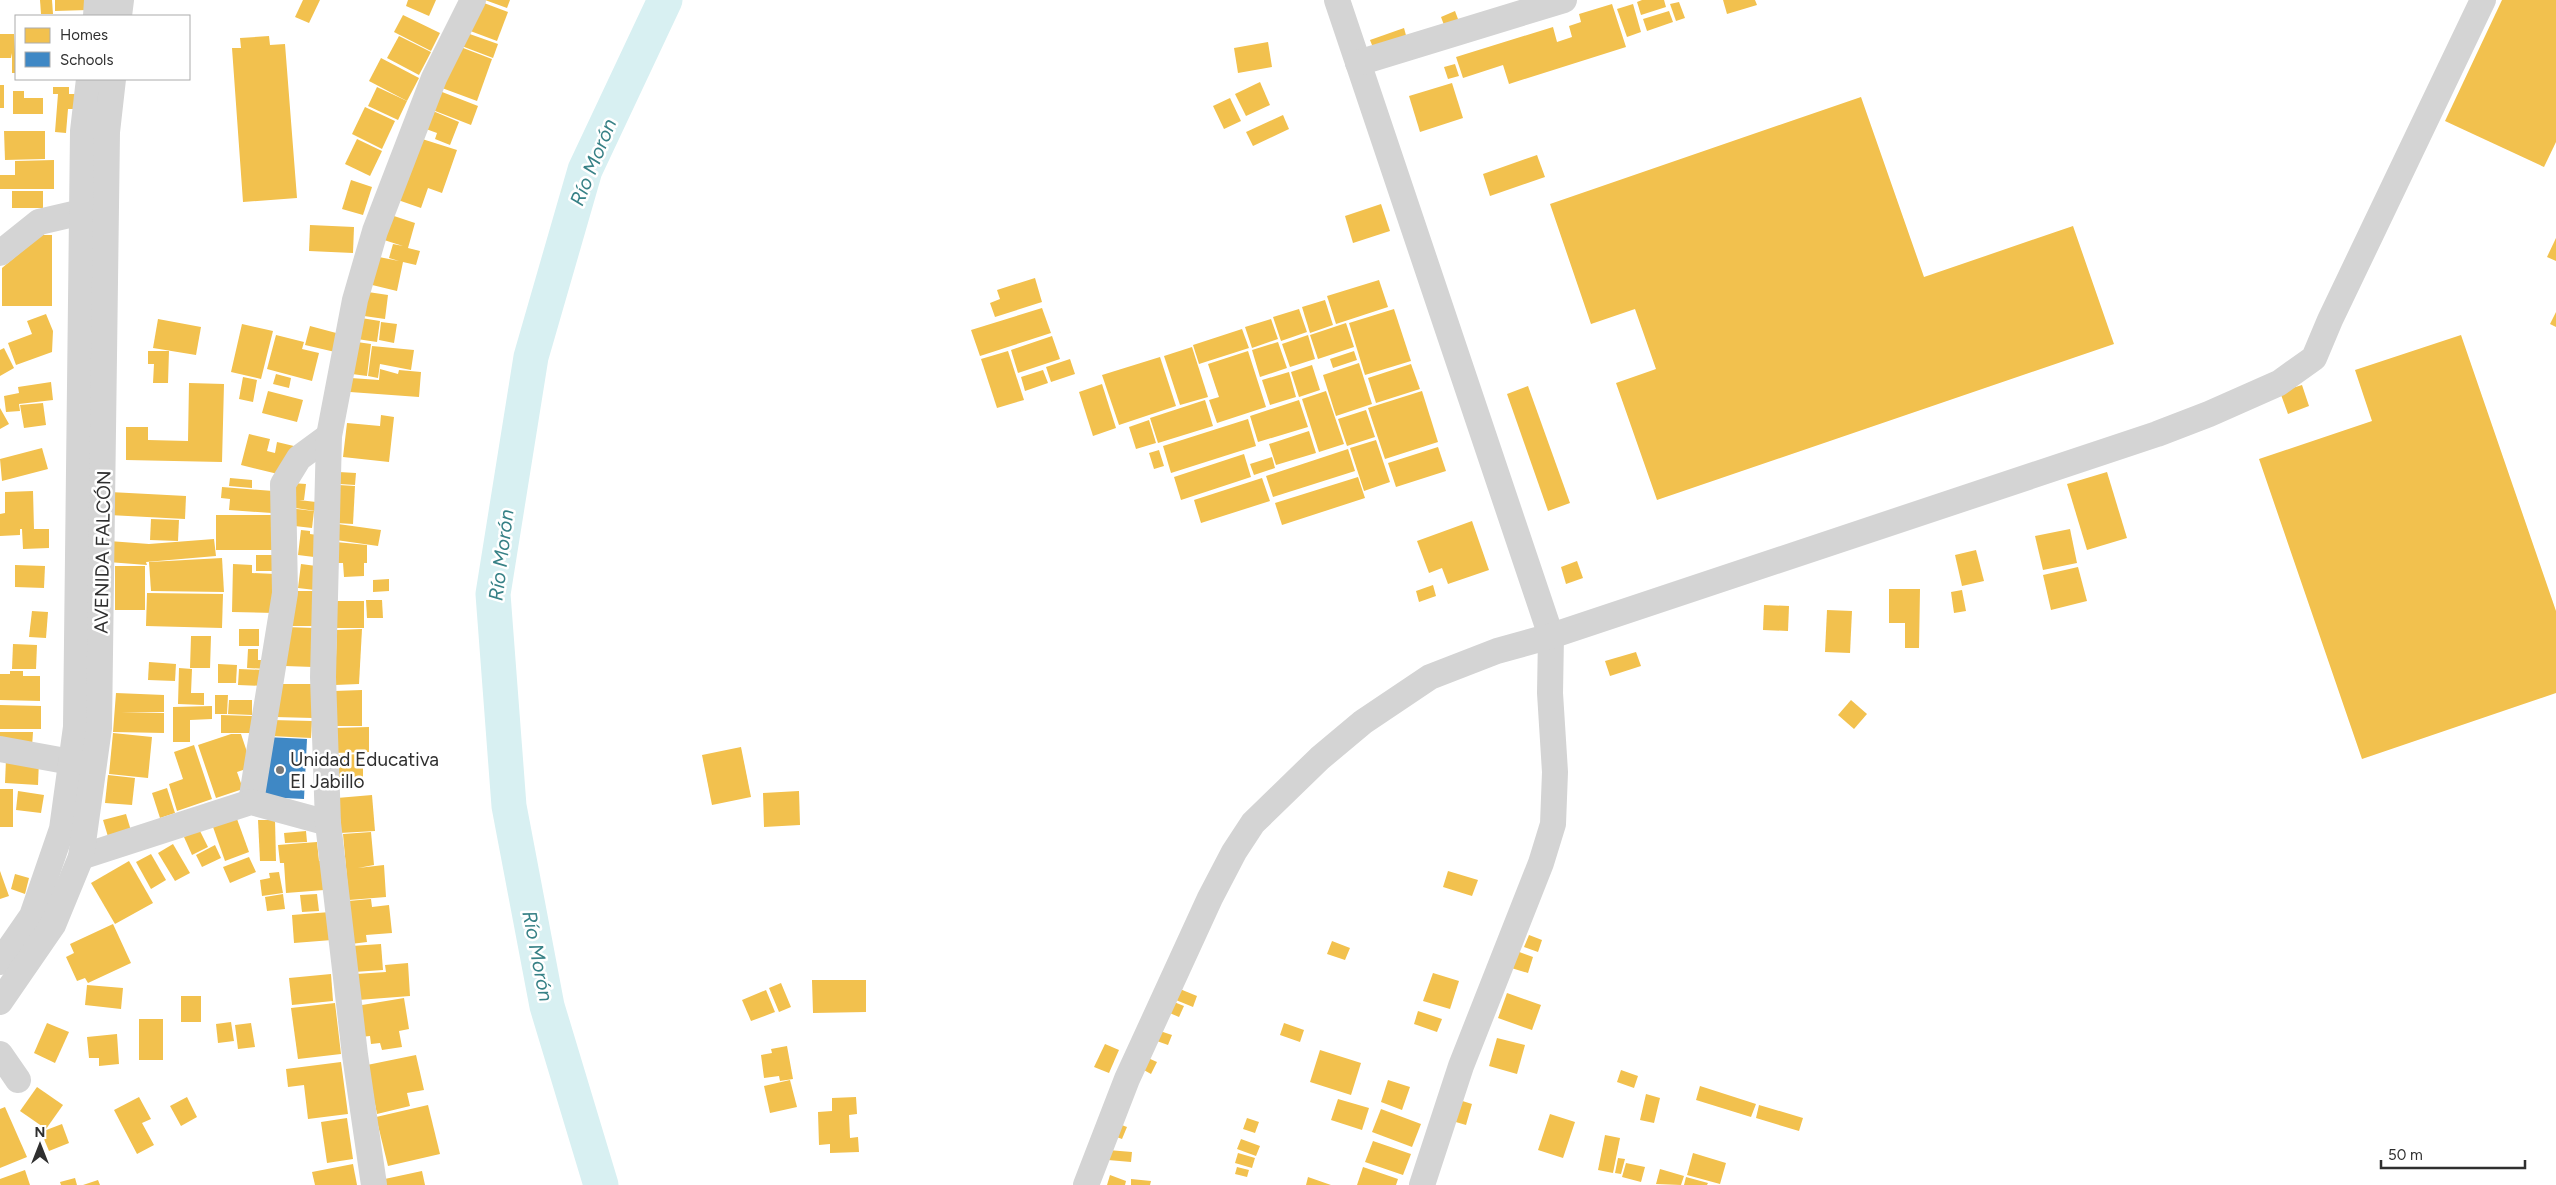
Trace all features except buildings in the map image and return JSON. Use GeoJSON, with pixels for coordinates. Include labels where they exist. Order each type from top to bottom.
{"type":"FeatureCollection","features":[{"type":"Feature","properties":{"kind":"street"},"geometry":{"type":"LineString","coordinates":[[96,15],[97,0]]}},
{"type":"Feature","properties":{"kind":"street"},"geometry":{"type":"LineString","coordinates":[[119,15],[121,0]]}},
{"type":"Feature","properties":{"kind":"street"},"geometry":{"type":"LineString","coordinates":[[374,1185],[355,1055],[328,823],[323,677],[329,436],[355,300],[375,231],[434,78],[473,0]]}},
{"type":"Feature","properties":{"kind":"street"},"geometry":{"type":"LineString","coordinates":[[1337,0],[1552,636],[1550,693],[1555,772],[1553,824],[1541,863],[1461,1066],[1422,1185]]}},
{"type":"Feature","properties":{"kind":"street"},"geometry":{"type":"LineString","coordinates":[[1358,63],[1564,0]]}},
{"type":"Feature","properties":{"kind":"street"},"geometry":{"type":"LineString","coordinates":[[1086,1185],[1127,1079],[1210,898],[1234,852],[1253,823],[1320,758],[1363,722],[1430,677],[1497,651],[1552,636],[2157,434],[2279,383],[2314,358],[2330,320],[2483,0]]}},
{"type":"Feature","properties":{"kind":"street","name":"AVENIDA FALCÓN"},"geometry":{"type":"LineString","coordinates":[[0,962],[32,916],[58,843],[62,829],[76,727],[83,131],[89,80]]}},
{"type":"Feature","properties":{"kind":"street","name":"AVENIDA FALCÓN"},"geometry":{"type":"LineString","coordinates":[[0,1002],[53,925],[81,858],[99,728],[107,132],[112,80]]}},
{"type":"Feature","properties":{"kind":"street"},"geometry":{"type":"LineString","coordinates":[[0,253],[39,222],[82,212]]}},
{"type":"Feature","properties":{"kind":"street"},"geometry":{"type":"LineString","coordinates":[[251,802],[284,594],[283,484],[299,458],[329,436]]}},
{"type":"Feature","properties":{"kind":"street"},"geometry":{"type":"LineString","coordinates":[[0,749],[71,762]]}},
{"type":"Feature","properties":{"kind":"street"},"geometry":{"type":"LineString","coordinates":[[81,858],[251,802],[328,823]]}},
{"type":"Feature","properties":{"kind":"street"},"geometry":{"type":"LineString","coordinates":[[0,1054],[18,1080]]}},
{"type":"Feature","properties":{"kind":"waterway","name":"Río Morón"},"geometry":{"type":"LineString","coordinates":[[601,1185],[547,1006],[509,806],[493,594],[531,357],[585,170],[665,0]]}},
{"type":"Feature","properties":{"kind":"place","name":"Unidad Educativa El Jabillo"},"geometry":{"type":"Point","coordinates":[280,770]}}]}
